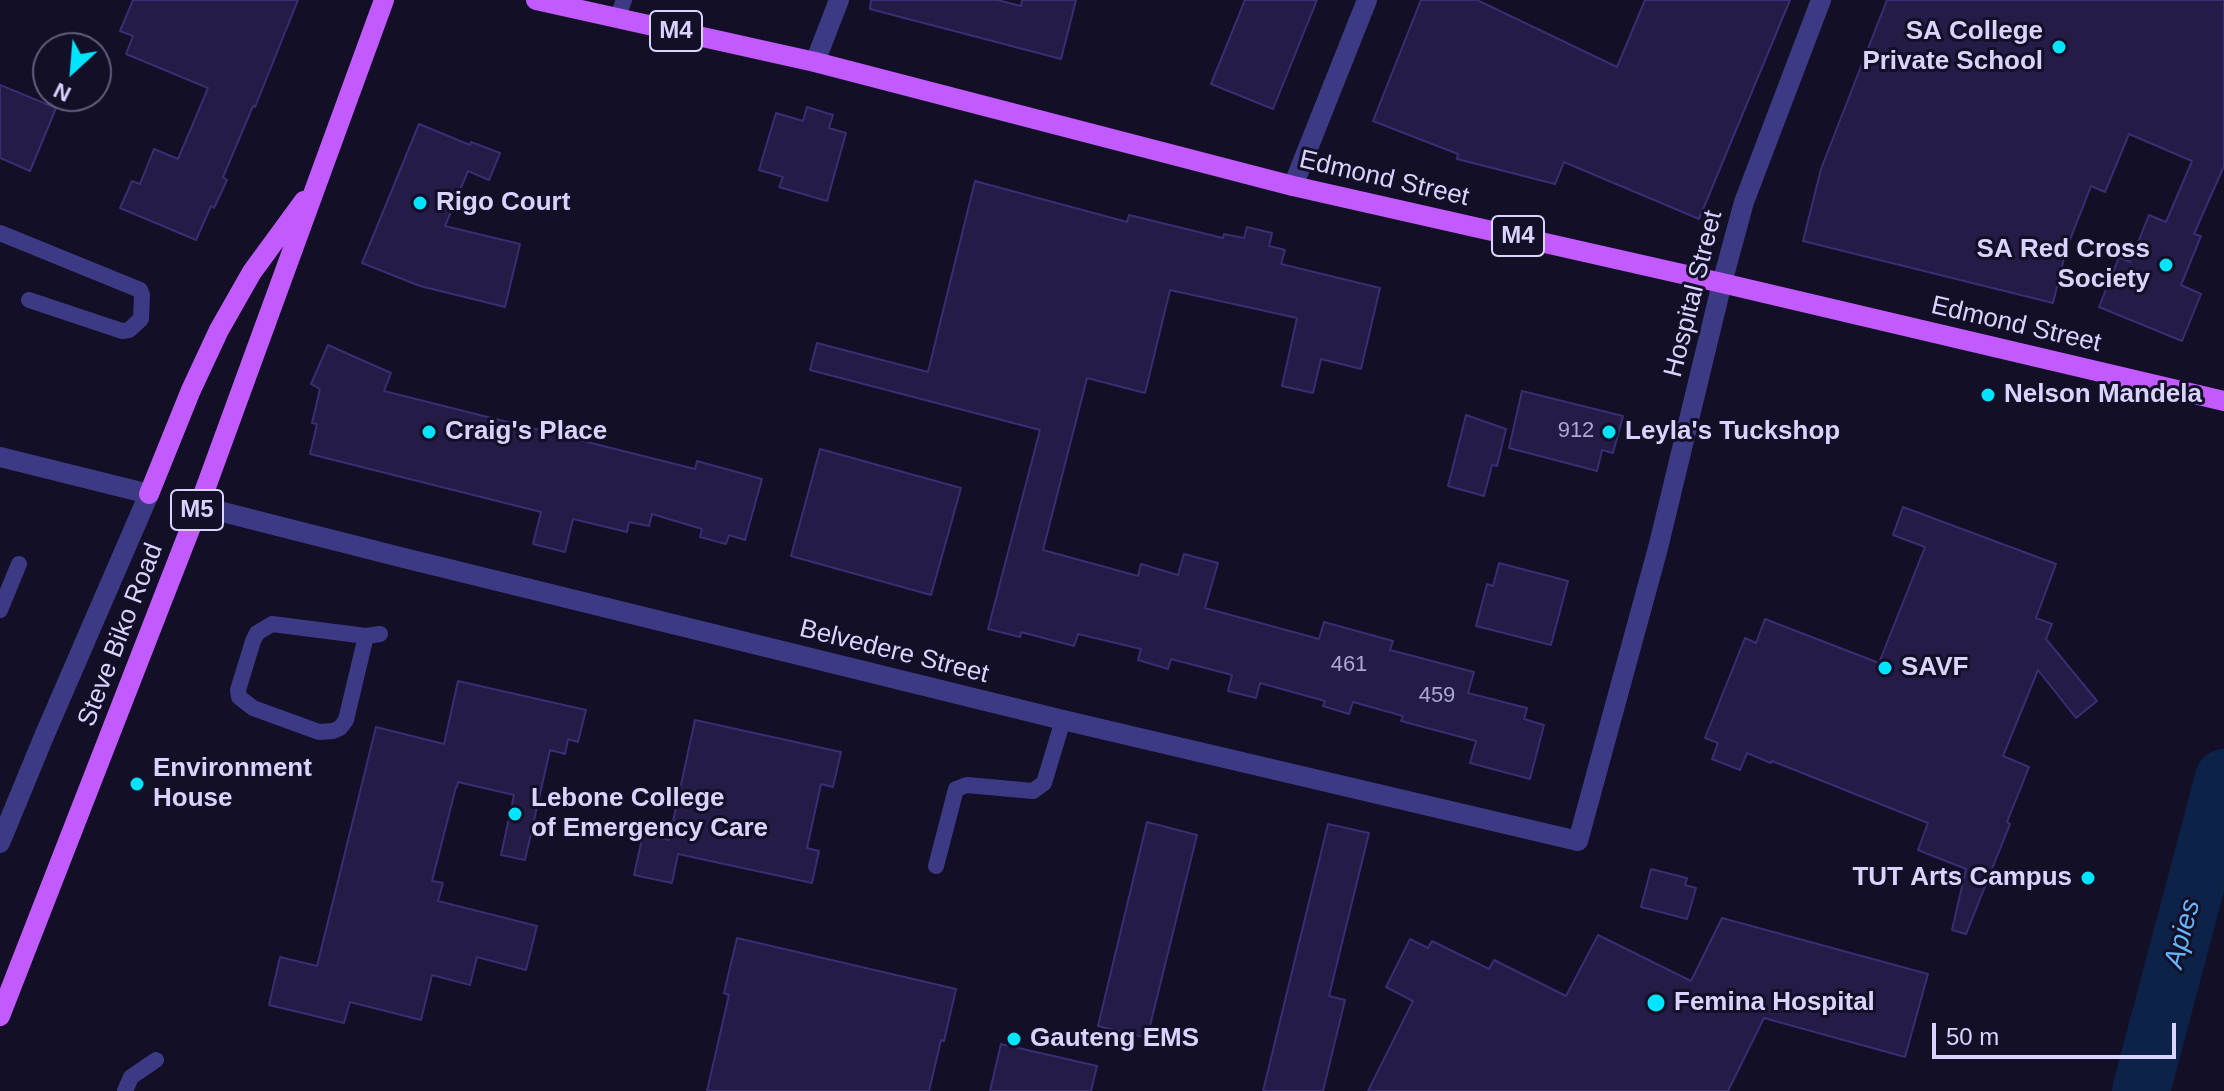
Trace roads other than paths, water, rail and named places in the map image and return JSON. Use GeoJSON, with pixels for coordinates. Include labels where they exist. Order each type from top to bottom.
{"type":"FeatureCollection","features":[{"type":"Feature","properties":{"kind":"main road","name":"Steve Biko Road"},"geometry":{"type":"LineString","coordinates":[[0,1016],[199,506],[384,0]]}},
{"type":"Feature","properties":{"kind":"main road","name":"Edmond Street"},"geometry":{"type":"LineString","coordinates":[[536,0],[620,9],[1293,186],[2224,401]]}},
{"type":"Feature","properties":{"kind":"main road"},"geometry":{"type":"LineString","coordinates":[[149,494],[219,330],[252,272],[318,182]]}},
{"type":"Feature","properties":{"kind":"street"},"geometry":{"type":"LineString","coordinates":[[815,62],[839,0]]}},
{"type":"Feature","properties":{"kind":"street"},"geometry":{"type":"LineString","coordinates":[[1293,186],[1367,0]]}},
{"type":"Feature","properties":{"kind":"street","name":"Hospital Street"},"geometry":{"type":"LineString","coordinates":[[1578,841],[1658,548],[1744,202],[1821,0]]}},
{"type":"Feature","properties":{"kind":"street"},"geometry":{"type":"LineString","coordinates":[[0,457],[149,494],[0,843]]}},
{"type":"Feature","properties":{"kind":"street","name":"Belvedere Street"},"geometry":{"type":"LineString","coordinates":[[199,506],[1063,720],[1578,841]]}},
{"type":"Feature","properties":{"kind":"lane"},"geometry":{"type":"LineString","coordinates":[[0,233],[140,290],[141,319],[129,330],[122,331],[29,300]]}},
{"type":"Feature","properties":{"kind":"lane"},"geometry":{"type":"LineString","coordinates":[[0,610],[19,564]]}},
{"type":"Feature","properties":{"kind":"lane"},"geometry":{"type":"LineString","coordinates":[[272,624],[373,635],[346,720],[340,728],[319,732],[253,708],[239,697],[238,690],[253,641],[257,633],[272,624]]}},
{"type":"Feature","properties":{"kind":"lane"},"geometry":{"type":"LineString","coordinates":[[936,866],[956,789],[967,785],[1033,791],[1044,783],[1063,720]]}},
{"type":"Feature","properties":{"kind":"lane"},"geometry":{"type":"LineString","coordinates":[[125,1091],[131,1077],[156,1060]]}},
{"type":"Feature","properties":{"kind":"waterway","name":"Apies"},"geometry":{"type":"LineString","coordinates":[[2141,1091],[2224,778]]}},
{"type":"Feature","properties":{"kind":"place","name":"SA College Private School"},"geometry":{"type":"Point","coordinates":[2059,47]}},
{"type":"Feature","properties":{"kind":"place","name":"Rigo Court"},"geometry":{"type":"Point","coordinates":[420,203]}},
{"type":"Feature","properties":{"kind":"place","name":"SA Red Cross Society"},"geometry":{"type":"Point","coordinates":[2166,265]}},
{"type":"Feature","properties":{"kind":"place","name":"Nelson Mandela"},"geometry":{"type":"Point","coordinates":[1988,395]}},
{"type":"Feature","properties":{"kind":"place","name":"Craig's Place"},"geometry":{"type":"Point","coordinates":[429,432]}},
{"type":"Feature","properties":{"kind":"place","name":"Leyla's Tuckshop"},"geometry":{"type":"Point","coordinates":[1609,432]}},
{"type":"Feature","properties":{"kind":"place","name":"SAVF"},"geometry":{"type":"Point","coordinates":[1885,668]}},
{"type":"Feature","properties":{"kind":"place","name":"Environment House"},"geometry":{"type":"Point","coordinates":[137,784]}},
{"type":"Feature","properties":{"kind":"place","name":"Lebone College of Emergency Care"},"geometry":{"type":"Point","coordinates":[515,814]}},
{"type":"Feature","properties":{"kind":"place","name":"TUT Arts Campus"},"geometry":{"type":"Point","coordinates":[2088,878]}},
{"type":"Feature","properties":{"kind":"place","name":"Femina Hospital"},"geometry":{"type":"Point","coordinates":[1656,1003]}},
{"type":"Feature","properties":{"kind":"place","name":"Gauteng EMS"},"geometry":{"type":"Point","coordinates":[1014,1039]}}]}
